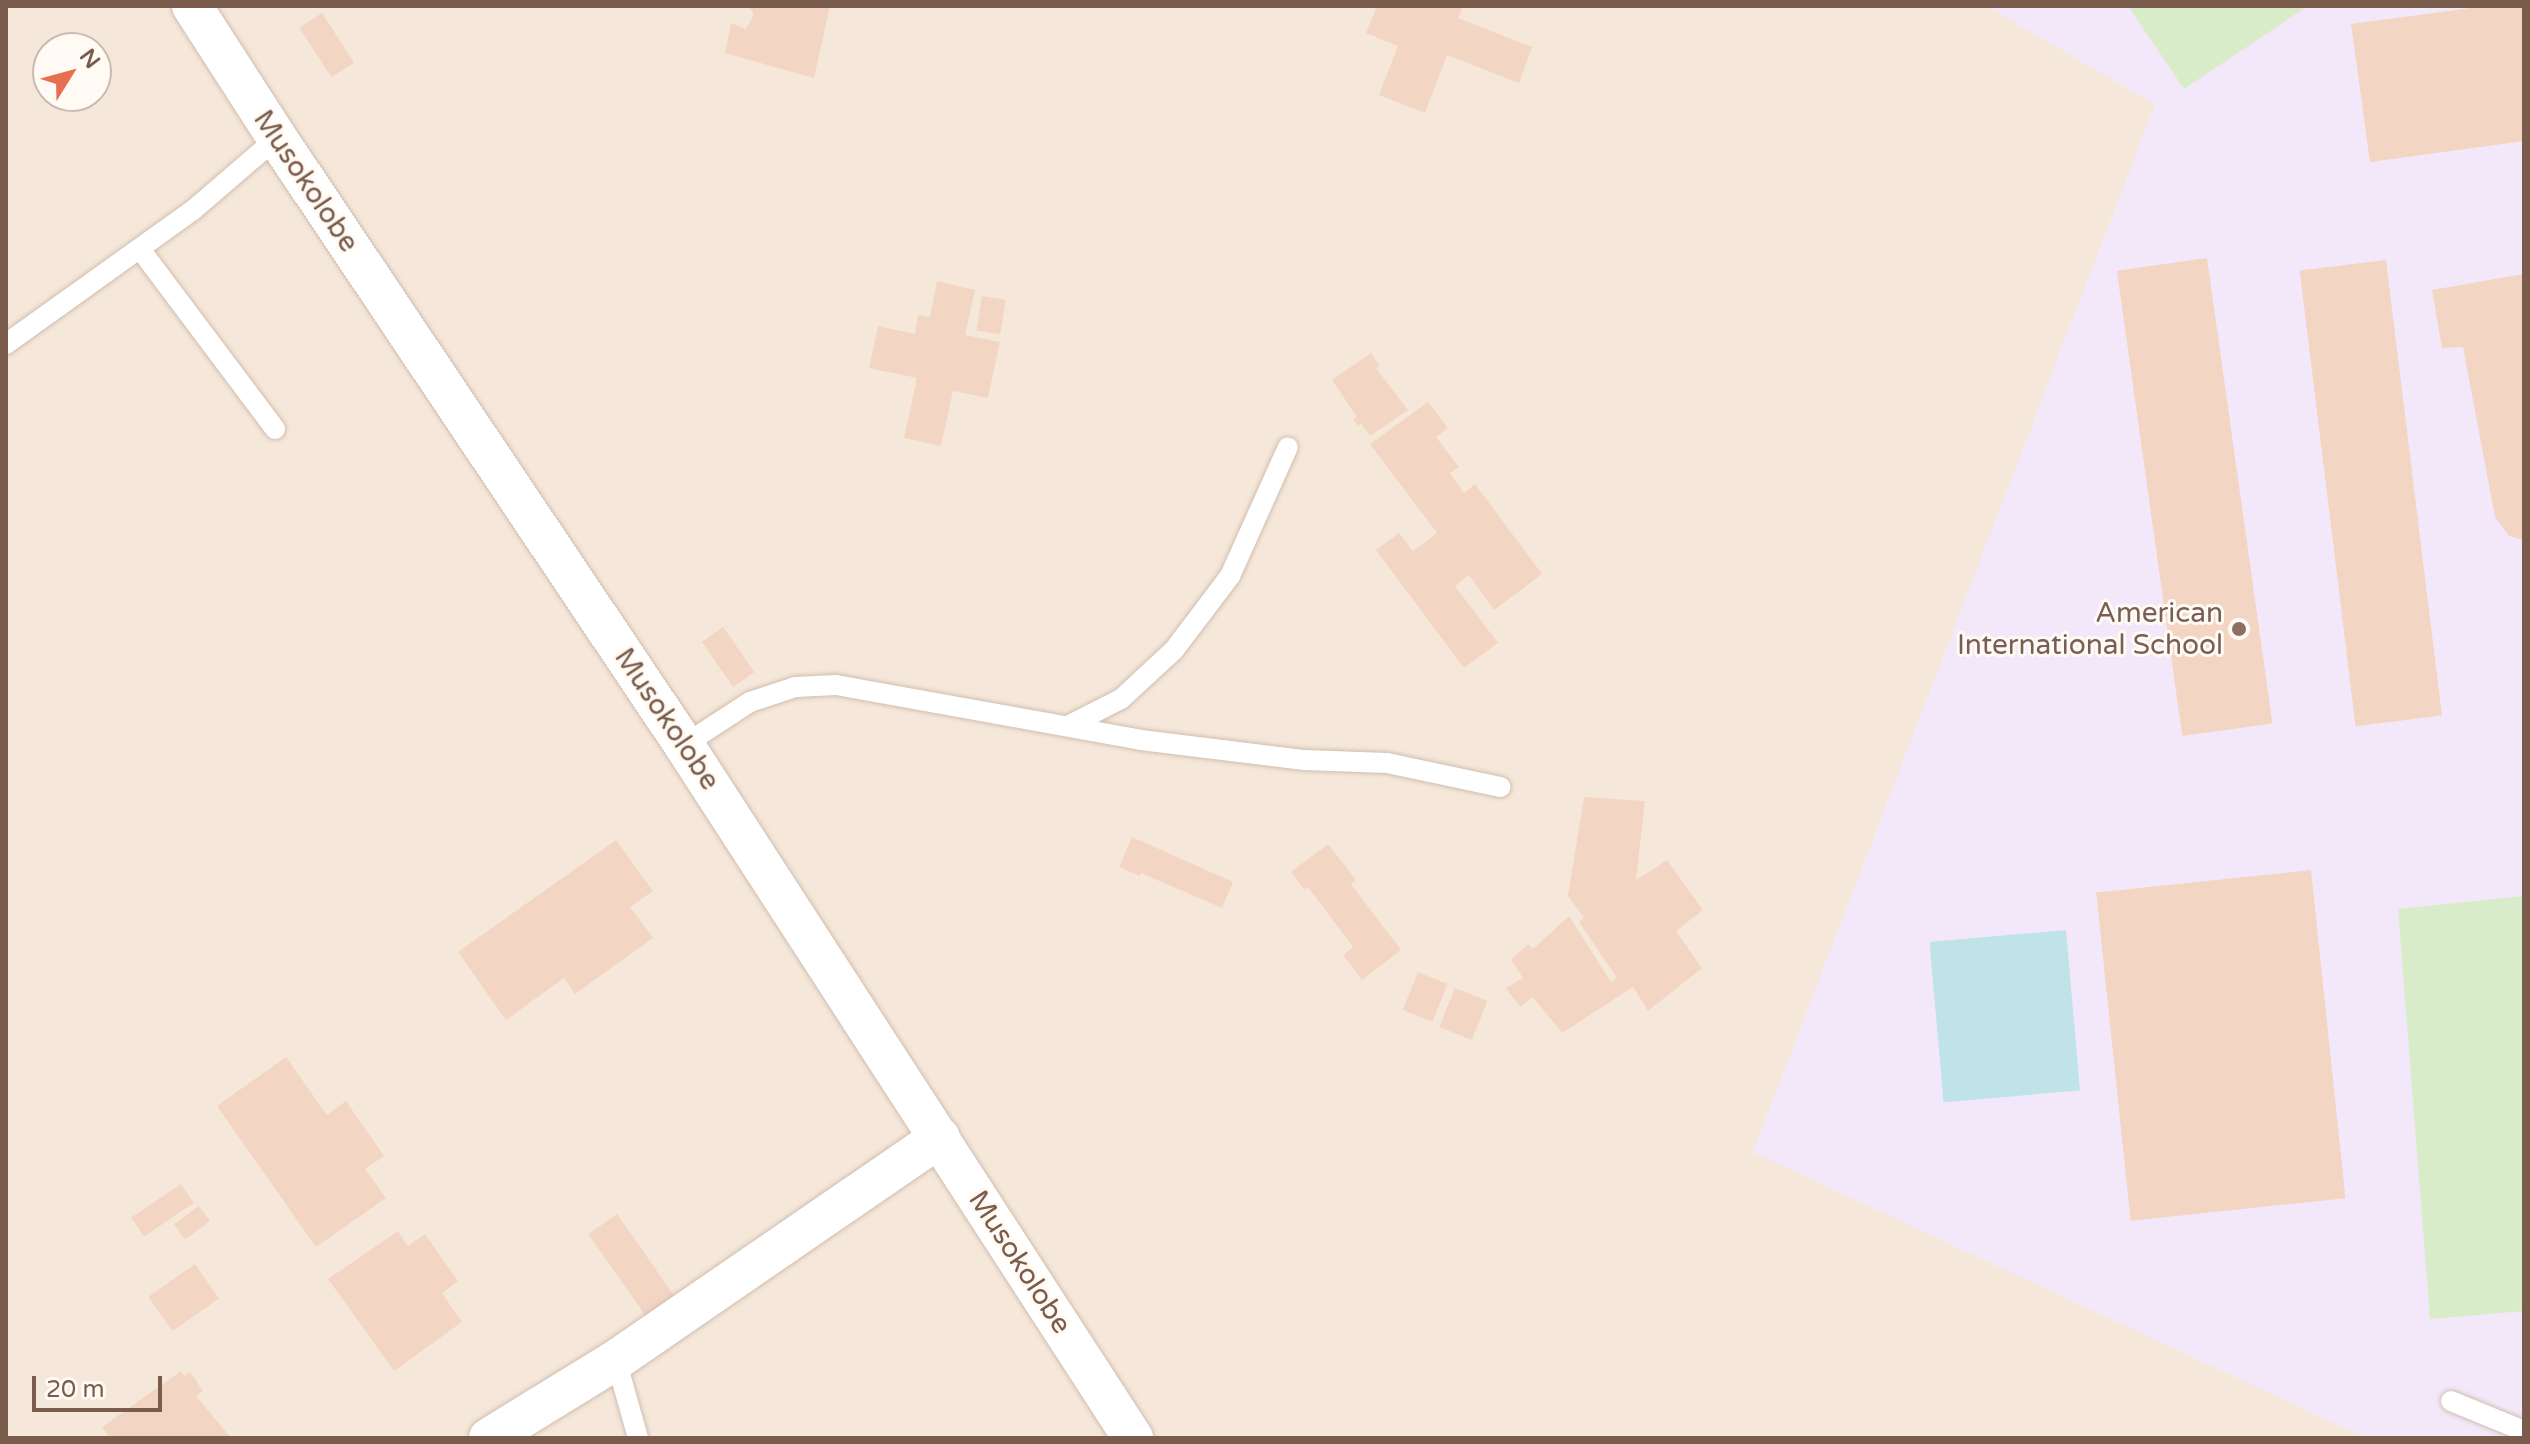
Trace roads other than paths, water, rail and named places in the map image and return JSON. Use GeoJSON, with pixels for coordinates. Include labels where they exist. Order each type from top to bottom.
{"type":"FeatureCollection","features":[{"type":"Feature","properties":{"kind":"street","name":"Musokolobe"},"geometry":{"type":"LineString","coordinates":[[192,6],[684,745],[1133,1438]]}},
{"type":"Feature","properties":{"kind":"street"},"geometry":{"type":"LineString","coordinates":[[489,1438],[616,1360],[940,1137]]}},
{"type":"Feature","properties":{"kind":"lane"},"geometry":{"type":"LineString","coordinates":[[6,344],[192,211],[277,138]]}},
{"type":"Feature","properties":{"kind":"lane"},"geometry":{"type":"LineString","coordinates":[[140,249],[275,429]]}},
{"type":"Feature","properties":{"kind":"lane"},"geometry":{"type":"LineString","coordinates":[[1068,726],[1121,699],[1174,650],[1230,576],[1288,447]]}},
{"type":"Feature","properties":{"kind":"lane"},"geometry":{"type":"LineString","coordinates":[[684,745],[750,702],[795,687],[836,685],[1141,740],[1305,760],[1387,763],[1501,787]]}},
{"type":"Feature","properties":{"kind":"lane"},"geometry":{"type":"LineString","coordinates":[[616,1360],[638,1438]]}},
{"type":"Feature","properties":{"kind":"lane"},"geometry":{"type":"LineString","coordinates":[[2451,1401],[2524,1431]]}},
{"type":"Feature","properties":{"kind":"water"},"geometry":{"type":"Polygon","coordinates":[[[2066,930],[2080,1090],[1944,1102],[1930,942],[2066,930]]]}},
{"type":"Feature","properties":{"kind":"place","name":"American International School"},"geometry":{"type":"Point","coordinates":[2239,629]}}]}
